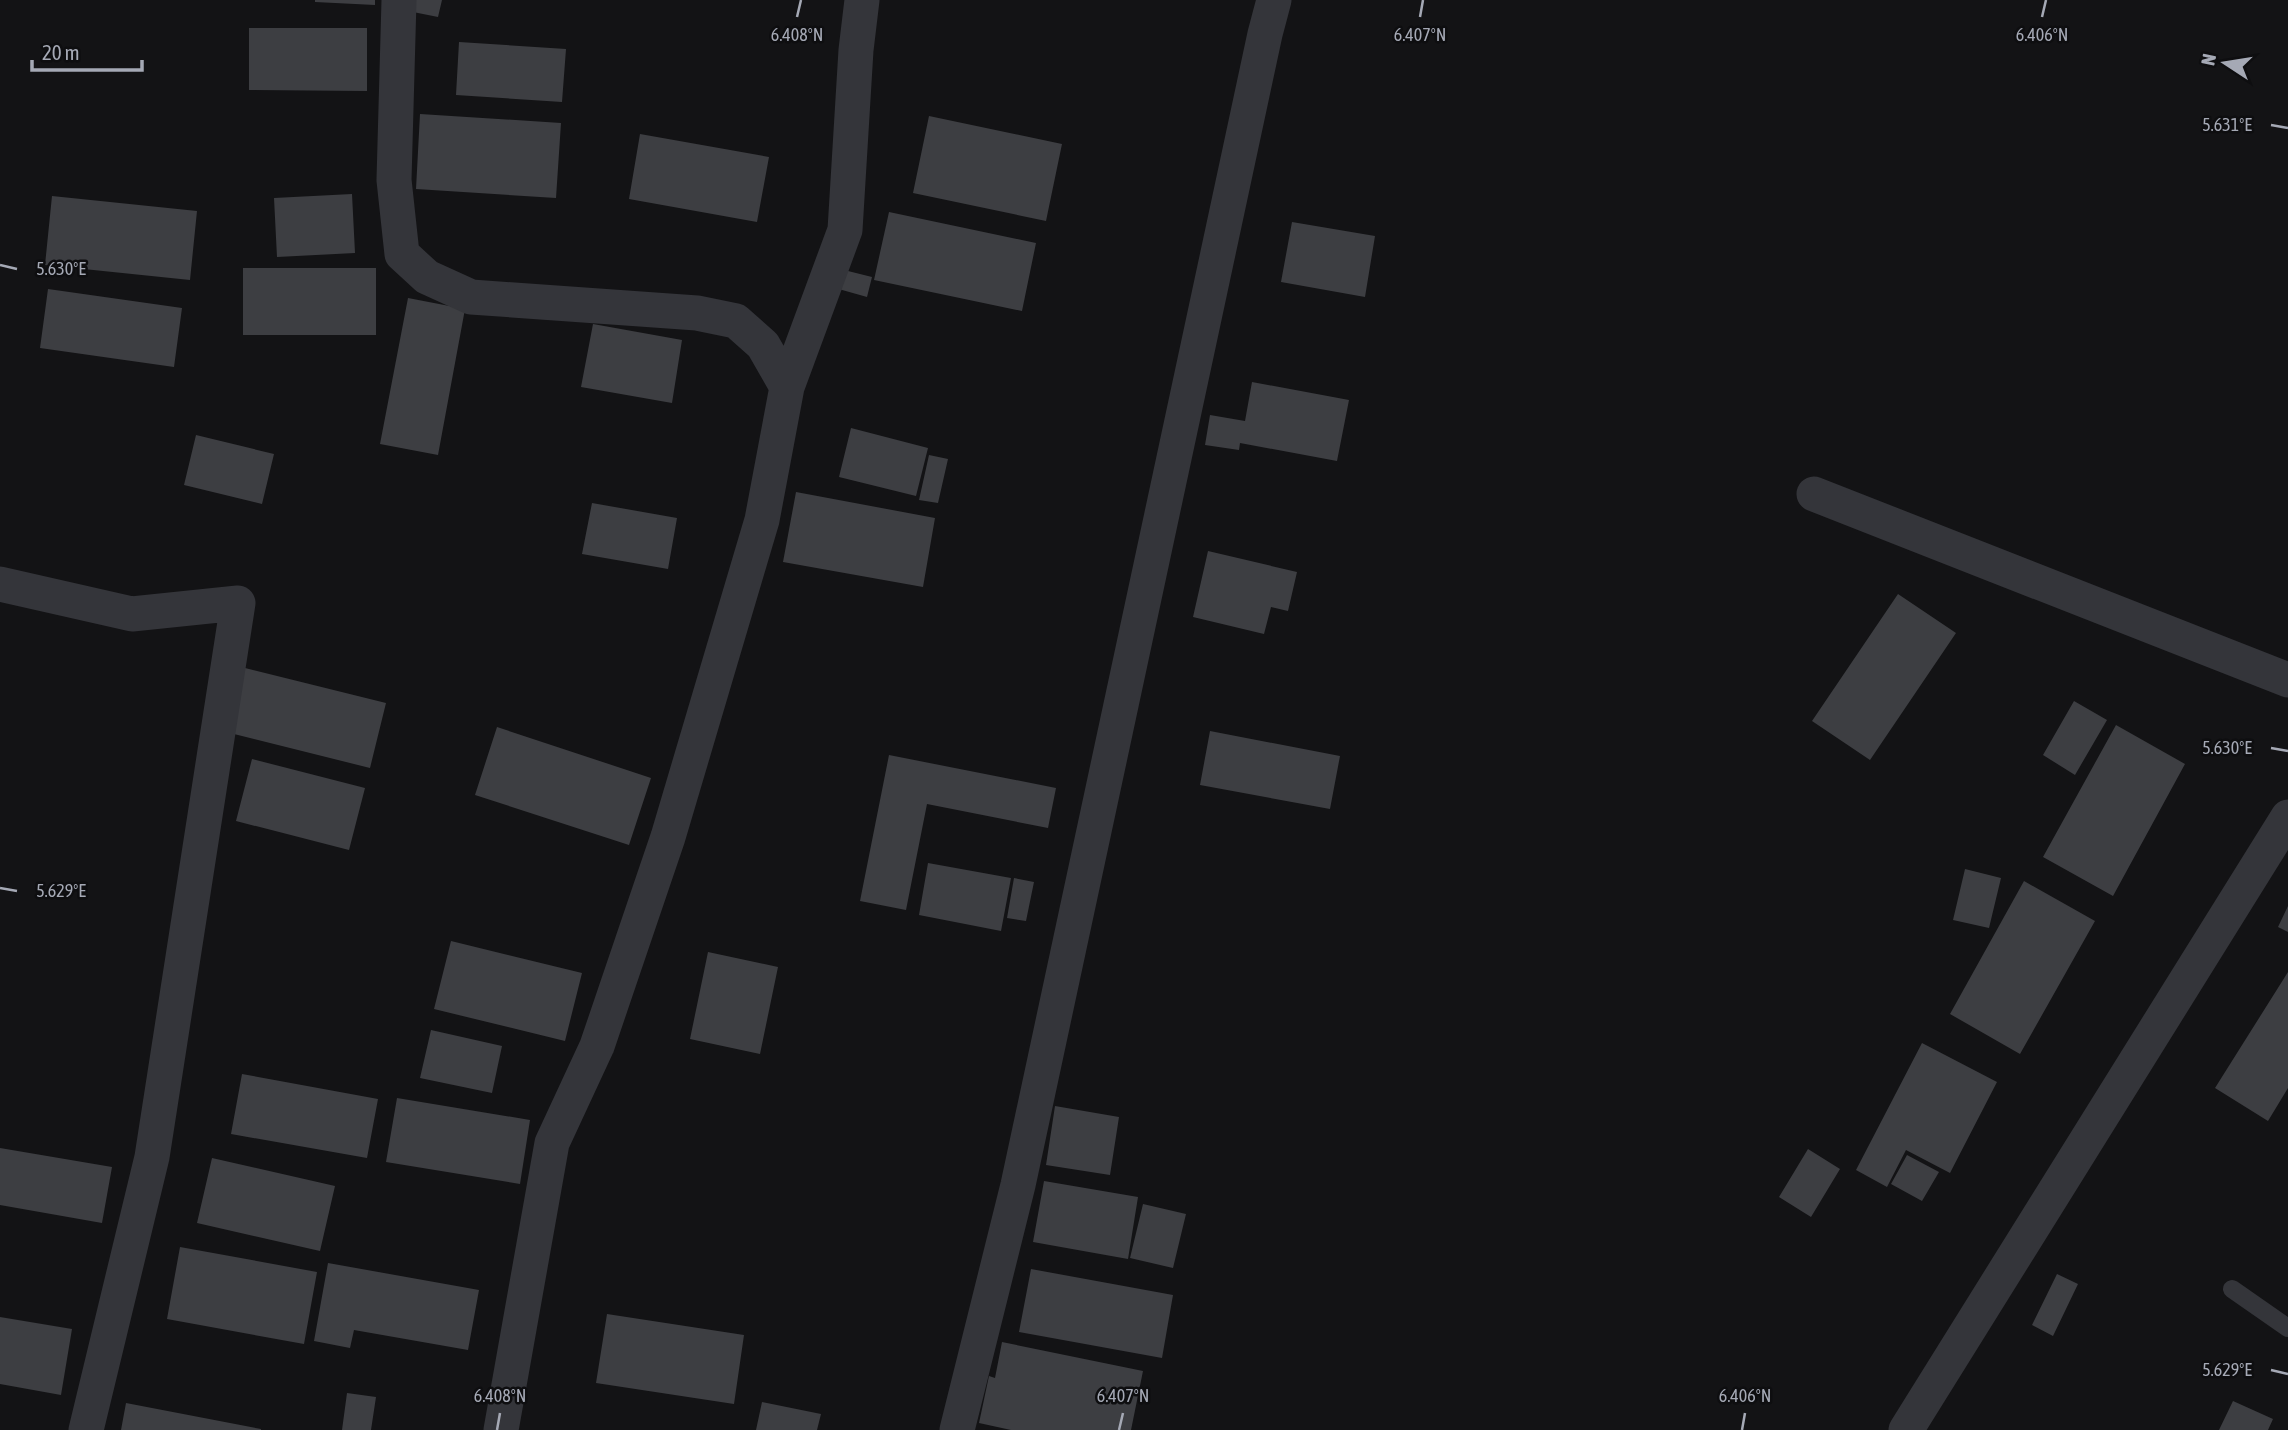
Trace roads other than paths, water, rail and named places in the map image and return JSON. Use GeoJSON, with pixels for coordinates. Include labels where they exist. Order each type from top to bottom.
{"type":"FeatureCollection","features":[{"type":"Feature","properties":{"kind":"street"},"geometry":{"type":"LineString","coordinates":[[399,0],[394,180],[402,254],[427,277],[471,297],[698,313],[736,321],[763,345],[787,387]]}},
{"type":"Feature","properties":{"kind":"street"},"geometry":{"type":"LineString","coordinates":[[501,1430],[552,1143],[597,1046],[668,837],[762,520],[787,387],[845,230],[856,50],[862,0]]}},
{"type":"Feature","properties":{"kind":"street"},"geometry":{"type":"LineString","coordinates":[[957,1430],[1018,1185],[1274,0]]}},
{"type":"Feature","properties":{"kind":"street"},"geometry":{"type":"LineString","coordinates":[[763,345],[816,308]]}},
{"type":"Feature","properties":{"kind":"street"},"geometry":{"type":"LineString","coordinates":[[1814,494],[2288,680]]}},
{"type":"Feature","properties":{"kind":"street"},"geometry":{"type":"LineString","coordinates":[[0,584],[132,614],[238,603],[152,1157],[86,1430]]}},
{"type":"Feature","properties":{"kind":"street"},"geometry":{"type":"LineString","coordinates":[[1906,1430],[2288,817]]}},
{"type":"Feature","properties":{"kind":"lane"},"geometry":{"type":"LineString","coordinates":[[2232,1289],[2288,1328]]}}]}
